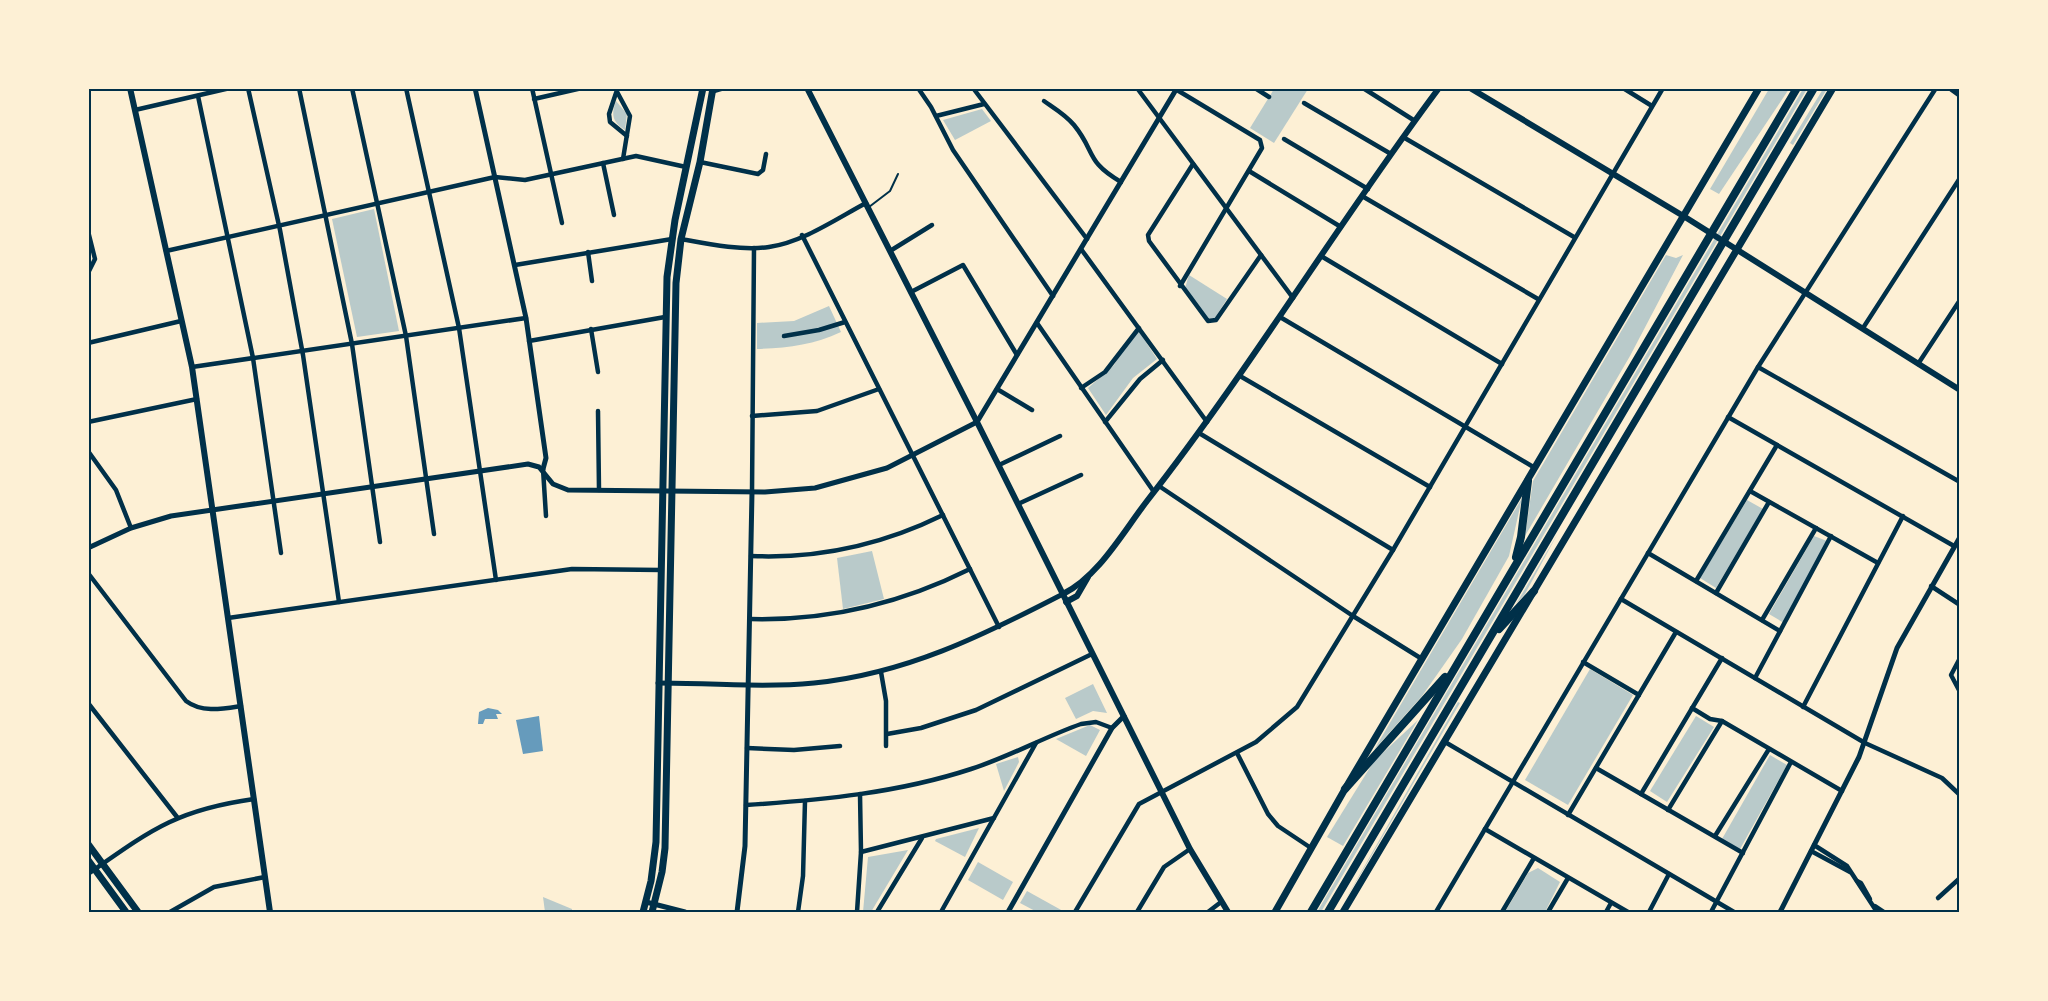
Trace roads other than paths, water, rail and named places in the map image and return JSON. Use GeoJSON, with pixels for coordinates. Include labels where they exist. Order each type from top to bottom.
{"type":"FeatureCollection","features":[{"type":"Feature","properties":{"kind":"highway"},"geometry":{"type":"LineString","coordinates":[[1311,912],[1797,88]]}},
{"type":"Feature","properties":{"kind":"highway"},"geometry":{"type":"LineString","coordinates":[[1328,912],[1814,88]]}},
{"type":"Feature","properties":{"kind":"highway"},"geometry":{"type":"LineString","coordinates":[[1507,580],[1521,537],[1528,481]]}},
{"type":"Feature","properties":{"kind":"highway"},"geometry":{"type":"LineString","coordinates":[[1481,650],[1534,591]]}},
{"type":"Feature","properties":{"kind":"highway"},"geometry":{"type":"LineString","coordinates":[[1345,789],[1421,706],[1462,656]]}},
{"type":"Feature","properties":{"kind":"highway"},"geometry":{"type":"LineString","coordinates":[[1333,912],[1347,880]]}},
{"type":"Feature","properties":{"kind":"main road"},"geometry":{"type":"LineString","coordinates":[[130,88],[192,367],[270,912]]}},
{"type":"Feature","properties":{"kind":"main road"},"geometry":{"type":"LineString","coordinates":[[652,912],[664,848],[675,303],[681,239],[700,162],[713,90],[722,88]]}},
{"type":"Feature","properties":{"kind":"main road"},"geometry":{"type":"LineString","coordinates":[[807,88],[978,422],[1190,849],[1228,912]]}},
{"type":"Feature","properties":{"kind":"main road"},"geometry":{"type":"LineString","coordinates":[[1066,602],[1077,596],[1088,577],[1207,422],[1439,88]]}},
{"type":"Feature","properties":{"kind":"main road"},"geometry":{"type":"LineString","coordinates":[[1470,88],[1694,222],[1959,390]]}},
{"type":"Feature","properties":{"kind":"main road"},"geometry":{"type":"LineString","coordinates":[[1275,912],[1422,658],[1760,88]]}},
{"type":"Feature","properties":{"kind":"main road"},"geometry":{"type":"LineString","coordinates":[[1343,912],[1833,88]]}},
{"type":"Feature","properties":{"kind":"main road"},"geometry":{"type":"LineString","coordinates":[[643,912],[655,856],[665,316],[672,239],[702,89]]}},
{"type":"Feature","properties":{"kind":"main road"},"geometry":{"type":"LineString","coordinates":[[1063,594],[1088,577]]}},
{"type":"Feature","properties":{"kind":"main road"},"geometry":{"type":"LineString","coordinates":[[88,844],[138,912]]}},
{"type":"Feature","properties":{"kind":"main road"},"geometry":{"type":"LineString","coordinates":[[88,860],[126,912]]}},
{"type":"Feature","properties":{"kind":"street"},"geometry":{"type":"LineString","coordinates":[[202,88],[200,95],[253,358],[281,553]]}},
{"type":"Feature","properties":{"kind":"street"},"geometry":{"type":"LineString","coordinates":[[135,110],[230,88]]}},
{"type":"Feature","properties":{"kind":"street"},"geometry":{"type":"LineString","coordinates":[[248,88],[279,226],[303,351],[339,602]]}},
{"type":"Feature","properties":{"kind":"street"},"geometry":{"type":"LineString","coordinates":[[299,88],[352,344],[380,542]]}},
{"type":"Feature","properties":{"kind":"street"},"geometry":{"type":"LineString","coordinates":[[352,88],[379,203],[406,336],[434,534]]}},
{"type":"Feature","properties":{"kind":"street"},"geometry":{"type":"LineString","coordinates":[[406,88],[459,328],[496,580]]}},
{"type":"Feature","properties":{"kind":"street"},"geometry":{"type":"LineString","coordinates":[[475,88],[526,318],[546,458],[543,469],[546,516]]}},
{"type":"Feature","properties":{"kind":"street"},"geometry":{"type":"LineString","coordinates":[[532,88],[562,223]]}},
{"type":"Feature","properties":{"kind":"street"},"geometry":{"type":"LineString","coordinates":[[534,99],[582,88]]}},
{"type":"Feature","properties":{"kind":"street"},"geometry":{"type":"LineString","coordinates":[[918,88],[936,116],[953,150],[1053,296]]}},
{"type":"Feature","properties":{"kind":"street"},"geometry":{"type":"LineString","coordinates":[[973,88],[1087,239]]}},
{"type":"Feature","properties":{"kind":"street"},"geometry":{"type":"LineString","coordinates":[[1137,88],[1293,298]]}},
{"type":"Feature","properties":{"kind":"street"},"geometry":{"type":"LineString","coordinates":[[1255,88],[1269,97]]}},
{"type":"Feature","properties":{"kind":"street"},"geometry":{"type":"LineString","coordinates":[[1364,88],[1415,120]]}},
{"type":"Feature","properties":{"kind":"street"},"geometry":{"type":"LineString","coordinates":[[1623,88],[1652,106]]}},
{"type":"Feature","properties":{"kind":"street"},"geometry":{"type":"LineString","coordinates":[[1075,912],[1131,813],[1144,800],[1237,753],[1275,728],[1297,707],[1394,550],[1574,237],[1663,88]]}},
{"type":"Feature","properties":{"kind":"street"},"geometry":{"type":"LineString","coordinates":[[1436,912],[1728,417],[1936,88]]}},
{"type":"Feature","properties":{"kind":"street"},"geometry":{"type":"LineString","coordinates":[[1948,88],[1959,96]]}},
{"type":"Feature","properties":{"kind":"street"},"geometry":{"type":"LineString","coordinates":[[88,548],[130,528],[171,516],[528,464],[543,469],[553,484],[560,489],[783,492],[831,485],[874,473],[913,456],[978,422],[1177,89],[1262,143],[1262,148],[1180,286]]}},
{"type":"Feature","properties":{"kind":"street"},"geometry":{"type":"LineString","coordinates":[[616,91],[630,116],[623,159]]}},
{"type":"Feature","properties":{"kind":"street"},"geometry":{"type":"LineString","coordinates":[[616,91],[609,114],[610,122],[613,127],[627,136]]}},
{"type":"Feature","properties":{"kind":"street"},"geometry":{"type":"LineString","coordinates":[[1044,101],[1074,125],[1101,170],[1121,182]]}},
{"type":"Feature","properties":{"kind":"street"},"geometry":{"type":"LineString","coordinates":[[1304,103],[1391,154]]}},
{"type":"Feature","properties":{"kind":"street"},"geometry":{"type":"LineString","coordinates":[[936,116],[984,104]]}},
{"type":"Feature","properties":{"kind":"street"},"geometry":{"type":"LineString","coordinates":[[1403,137],[1574,237]]}},
{"type":"Feature","properties":{"kind":"street"},"geometry":{"type":"LineString","coordinates":[[1284,139],[1368,189]]}},
{"type":"Feature","properties":{"kind":"street"},"geometry":{"type":"LineString","coordinates":[[700,162],[758,174],[763,170],[766,154]]}},
{"type":"Feature","properties":{"kind":"street"},"geometry":{"type":"LineString","coordinates":[[166,251],[495,177],[519,181],[636,156],[687,167]]}},
{"type":"Feature","properties":{"kind":"street"},"geometry":{"type":"LineString","coordinates":[[603,163],[614,215]]}},
{"type":"Feature","properties":{"kind":"street"},"geometry":{"type":"LineString","coordinates":[[1193,164],[1148,236],[1150,246],[1208,321],[1214,321],[1261,255]]}},
{"type":"Feature","properties":{"kind":"street"},"geometry":{"type":"LineString","coordinates":[[1248,171],[1341,227]]}},
{"type":"Feature","properties":{"kind":"street"},"geometry":{"type":"LineString","coordinates":[[1863,328],[1959,178]]}},
{"type":"Feature","properties":{"kind":"street"},"geometry":{"type":"LineString","coordinates":[[1362,196],[1538,299]]}},
{"type":"Feature","properties":{"kind":"street"},"geometry":{"type":"LineString","coordinates":[[681,239],[754,248],[778,245],[867,205]]}},
{"type":"Feature","properties":{"kind":"street"},"geometry":{"type":"LineString","coordinates":[[890,251],[932,225]]}},
{"type":"Feature","properties":{"kind":"street"},"geometry":{"type":"LineString","coordinates":[[88,231],[95,259],[88,273]]}},
{"type":"Feature","properties":{"kind":"street"},"geometry":{"type":"LineString","coordinates":[[802,235],[999,627]]}},
{"type":"Feature","properties":{"kind":"street"},"geometry":{"type":"LineString","coordinates":[[515,266],[672,239]]}},
{"type":"Feature","properties":{"kind":"street"},"geometry":{"type":"LineString","coordinates":[[737,912],[745,860],[754,248]]}},
{"type":"Feature","properties":{"kind":"street"},"geometry":{"type":"LineString","coordinates":[[1081,249],[1207,422]]}},
{"type":"Feature","properties":{"kind":"street"},"geometry":{"type":"LineString","coordinates":[[588,252],[592,281]]}},
{"type":"Feature","properties":{"kind":"street"},"geometry":{"type":"LineString","coordinates":[[1322,256],[1502,364]]}},
{"type":"Feature","properties":{"kind":"street"},"geometry":{"type":"LineString","coordinates":[[911,292],[962,264],[1017,355]]}},
{"type":"Feature","properties":{"kind":"street"},"geometry":{"type":"LineString","coordinates":[[1918,364],[1959,300]]}},
{"type":"Feature","properties":{"kind":"street"},"geometry":{"type":"LineString","coordinates":[[529,341],[665,316]]}},
{"type":"Feature","properties":{"kind":"street"},"geometry":{"type":"LineString","coordinates":[[1280,316],[1535,468]]}},
{"type":"Feature","properties":{"kind":"street"},"geometry":{"type":"LineString","coordinates":[[192,367],[526,318]]}},
{"type":"Feature","properties":{"kind":"street"},"geometry":{"type":"LineString","coordinates":[[88,343],[181,321]]}},
{"type":"Feature","properties":{"kind":"street"},"geometry":{"type":"LineString","coordinates":[[784,336],[819,330],[845,322]]}},
{"type":"Feature","properties":{"kind":"street"},"geometry":{"type":"LineString","coordinates":[[1037,322],[1154,492]]}},
{"type":"Feature","properties":{"kind":"street"},"geometry":{"type":"LineString","coordinates":[[591,328],[598,372]]}},
{"type":"Feature","properties":{"kind":"street"},"geometry":{"type":"LineString","coordinates":[[1082,388],[1111,366],[1139,328]]}},
{"type":"Feature","properties":{"kind":"street"},"geometry":{"type":"LineString","coordinates":[[1105,422],[1140,379],[1163,360]]}},
{"type":"Feature","properties":{"kind":"street"},"geometry":{"type":"LineString","coordinates":[[1758,368],[1959,482]]}},
{"type":"Feature","properties":{"kind":"street"},"geometry":{"type":"LineString","coordinates":[[1240,376],[1430,487]]}},
{"type":"Feature","properties":{"kind":"street"},"geometry":{"type":"LineString","coordinates":[[752,416],[817,411],[879,389]]}},
{"type":"Feature","properties":{"kind":"street"},"geometry":{"type":"LineString","coordinates":[[997,389],[1032,410]]}},
{"type":"Feature","properties":{"kind":"street"},"geometry":{"type":"LineString","coordinates":[[88,423],[197,399]]}},
{"type":"Feature","properties":{"kind":"street"},"geometry":{"type":"LineString","coordinates":[[598,411],[599,490]]}},
{"type":"Feature","properties":{"kind":"street"},"geometry":{"type":"LineString","coordinates":[[1728,417],[1954,546]]}},
{"type":"Feature","properties":{"kind":"street"},"geometry":{"type":"LineString","coordinates":[[1199,433],[1394,550]]}},
{"type":"Feature","properties":{"kind":"street"},"geometry":{"type":"LineString","coordinates":[[999,465],[1060,436]]}},
{"type":"Feature","properties":{"kind":"street"},"geometry":{"type":"LineString","coordinates":[[1696,581],[1777,445]]}},
{"type":"Feature","properties":{"kind":"street"},"geometry":{"type":"LineString","coordinates":[[88,451],[116,490],[130,528]]}},
{"type":"Feature","properties":{"kind":"street"},"geometry":{"type":"LineString","coordinates":[[1018,504],[1081,475]]}},
{"type":"Feature","properties":{"kind":"street"},"geometry":{"type":"LineString","coordinates":[[1159,486],[1353,616],[1422,658]]}},
{"type":"Feature","properties":{"kind":"street"},"geometry":{"type":"LineString","coordinates":[[1750,491],[1878,563]]}},
{"type":"Feature","properties":{"kind":"street"},"geometry":{"type":"LineString","coordinates":[[1716,593],[1769,502]]}},
{"type":"Feature","properties":{"kind":"street"},"geometry":{"type":"LineString","coordinates":[[751,556],[800,556],[850,549],[897,535],[943,515]]}},
{"type":"Feature","properties":{"kind":"street"},"geometry":{"type":"LineString","coordinates":[[1803,706],[1902,516]]}},
{"type":"Feature","properties":{"kind":"street"},"geometry":{"type":"LineString","coordinates":[[1762,620],[1816,528]]}},
{"type":"Feature","properties":{"kind":"street"},"geometry":{"type":"LineString","coordinates":[[1755,678],[1831,536]]}},
{"type":"Feature","properties":{"kind":"street"},"geometry":{"type":"LineString","coordinates":[[1780,912],[1865,743],[1892,660],[1959,537]]}},
{"type":"Feature","properties":{"kind":"street"},"geometry":{"type":"LineString","coordinates":[[1648,553],[1780,631]]}},
{"type":"Feature","properties":{"kind":"street"},"geometry":{"type":"LineString","coordinates":[[228,618],[579,568],[661,570]]}},
{"type":"Feature","properties":{"kind":"street"},"geometry":{"type":"LineString","coordinates":[[750,619],[811,618],[863,609],[922,591],[970,569]]}},
{"type":"Feature","properties":{"kind":"street"},"geometry":{"type":"LineString","coordinates":[[88,573],[186,701],[204,709],[241,706]]}},
{"type":"Feature","properties":{"kind":"street"},"geometry":{"type":"LineString","coordinates":[[1931,586],[1959,605]]}},
{"type":"Feature","properties":{"kind":"street"},"geometry":{"type":"LineString","coordinates":[[658,683],[748,685],[812,683],[881,672],[930,657],[999,627],[1063,594]]}},
{"type":"Feature","properties":{"kind":"street"},"geometry":{"type":"LineString","coordinates":[[1621,599],[1865,743],[1942,778],[1959,795]]}},
{"type":"Feature","properties":{"kind":"street"},"geometry":{"type":"LineString","coordinates":[[1568,814],[1676,632]]}},
{"type":"Feature","properties":{"kind":"street"},"geometry":{"type":"LineString","coordinates":[[887,734],[921,728],[976,710],[1092,654]]}},
{"type":"Feature","properties":{"kind":"street"},"geometry":{"type":"LineString","coordinates":[[1641,794],[1722,658]]}},
{"type":"Feature","properties":{"kind":"street"},"geometry":{"type":"LineString","coordinates":[[1959,658],[1952,670],[1951,680],[1959,692]]}},
{"type":"Feature","properties":{"kind":"street"},"geometry":{"type":"LineString","coordinates":[[1583,662],[1639,695]]}},
{"type":"Feature","properties":{"kind":"street"},"geometry":{"type":"LineString","coordinates":[[1952,670],[1959,674]]}},
{"type":"Feature","properties":{"kind":"street"},"geometry":{"type":"LineString","coordinates":[[881,672],[886,701],[886,746]]}},
{"type":"Feature","properties":{"kind":"street"},"geometry":{"type":"LineString","coordinates":[[88,703],[177,817]]}},
{"type":"Feature","properties":{"kind":"street"},"geometry":{"type":"LineString","coordinates":[[1692,708],[1710,719],[1722,721],[1842,792]]}},
{"type":"Feature","properties":{"kind":"street"},"geometry":{"type":"LineString","coordinates":[[1008,912],[1112,728],[1124,716]]}},
{"type":"Feature","properties":{"kind":"street"},"geometry":{"type":"LineString","coordinates":[[1668,810],[1722,721]]}},
{"type":"Feature","properties":{"kind":"street"},"geometry":{"type":"LineString","coordinates":[[746,805],[860,795],[953,775],[1081,724],[1096,722],[1112,728]]}},
{"type":"Feature","properties":{"kind":"street"},"geometry":{"type":"LineString","coordinates":[[1445,742],[1734,912]]}},
{"type":"Feature","properties":{"kind":"street"},"geometry":{"type":"LineString","coordinates":[[941,912],[1036,743]]}},
{"type":"Feature","properties":{"kind":"street"},"geometry":{"type":"LineString","coordinates":[[747,748],[794,750],[840,746]]}},
{"type":"Feature","properties":{"kind":"street"},"geometry":{"type":"LineString","coordinates":[[1715,837],[1769,749]]}},
{"type":"Feature","properties":{"kind":"street"},"geometry":{"type":"LineString","coordinates":[[1237,753],[1268,814],[1278,826],[1311,848]]}},
{"type":"Feature","properties":{"kind":"street"},"geometry":{"type":"LineString","coordinates":[[1711,912],[1791,762]]}},
{"type":"Feature","properties":{"kind":"street"},"geometry":{"type":"LineString","coordinates":[[1596,768],[1743,853]]}},
{"type":"Feature","properties":{"kind":"street"},"geometry":{"type":"LineString","coordinates":[[857,912],[861,852],[860,795]]}},
{"type":"Feature","properties":{"kind":"street"},"geometry":{"type":"LineString","coordinates":[[88,874],[143,835],[177,817],[212,806],[254,799]]}},
{"type":"Feature","properties":{"kind":"street"},"geometry":{"type":"LineString","coordinates":[[798,912],[803,876],[805,801]]}},
{"type":"Feature","properties":{"kind":"street"},"geometry":{"type":"LineString","coordinates":[[861,852],[994,818]]}},
{"type":"Feature","properties":{"kind":"street"},"geometry":{"type":"LineString","coordinates":[[1485,829],[1628,912]]}},
{"type":"Feature","properties":{"kind":"street"},"geometry":{"type":"LineString","coordinates":[[877,912],[922,838]]}},
{"type":"Feature","properties":{"kind":"street"},"geometry":{"type":"LineString","coordinates":[[1813,848],[1842,862],[1857,880],[1877,912]]}},
{"type":"Feature","properties":{"kind":"street"},"geometry":{"type":"LineString","coordinates":[[1137,912],[1164,867],[1190,849]]}},
{"type":"Feature","properties":{"kind":"street"},"geometry":{"type":"LineString","coordinates":[[1502,912],[1534,858]]}},
{"type":"Feature","properties":{"kind":"street"},"geometry":{"type":"LineString","coordinates":[[1649,912],[1669,874]]}},
{"type":"Feature","properties":{"kind":"street"},"geometry":{"type":"LineString","coordinates":[[170,912],[214,887],[265,877]]}},
{"type":"Feature","properties":{"kind":"street"},"geometry":{"type":"LineString","coordinates":[[1548,912],[1568,878]]}},
{"type":"Feature","properties":{"kind":"street"},"geometry":{"type":"LineString","coordinates":[[1938,898],[1959,878]]}},
{"type":"Feature","properties":{"kind":"street"},"geometry":{"type":"LineString","coordinates":[[646,902],[685,912]]}},
{"type":"Feature","properties":{"kind":"street"},"geometry":{"type":"LineString","coordinates":[[1208,912],[1221,902]]}},
{"type":"Feature","properties":{"kind":"street"},"geometry":{"type":"LineString","coordinates":[[1605,912],[1611,903]]}},
{"type":"Feature","properties":{"kind":"street"},"geometry":{"type":"LineString","coordinates":[[1875,906],[1884,912]]}},
{"type":"Feature","properties":{"kind":"lane"},"geometry":{"type":"LineString","coordinates":[[867,205],[890,191],[898,174]]}},
{"type":"Feature","properties":{"kind":"water"},"geometry":{"type":"Polygon","coordinates":[[[488,708],[498,710],[502,714],[496,714],[498,719],[485,719],[483,724],[478,724],[479,712],[488,708]]]}},
{"type":"Feature","properties":{"kind":"water"},"geometry":{"type":"Polygon","coordinates":[[[539,716],[543,751],[523,754],[516,720],[539,716]]]}}]}
